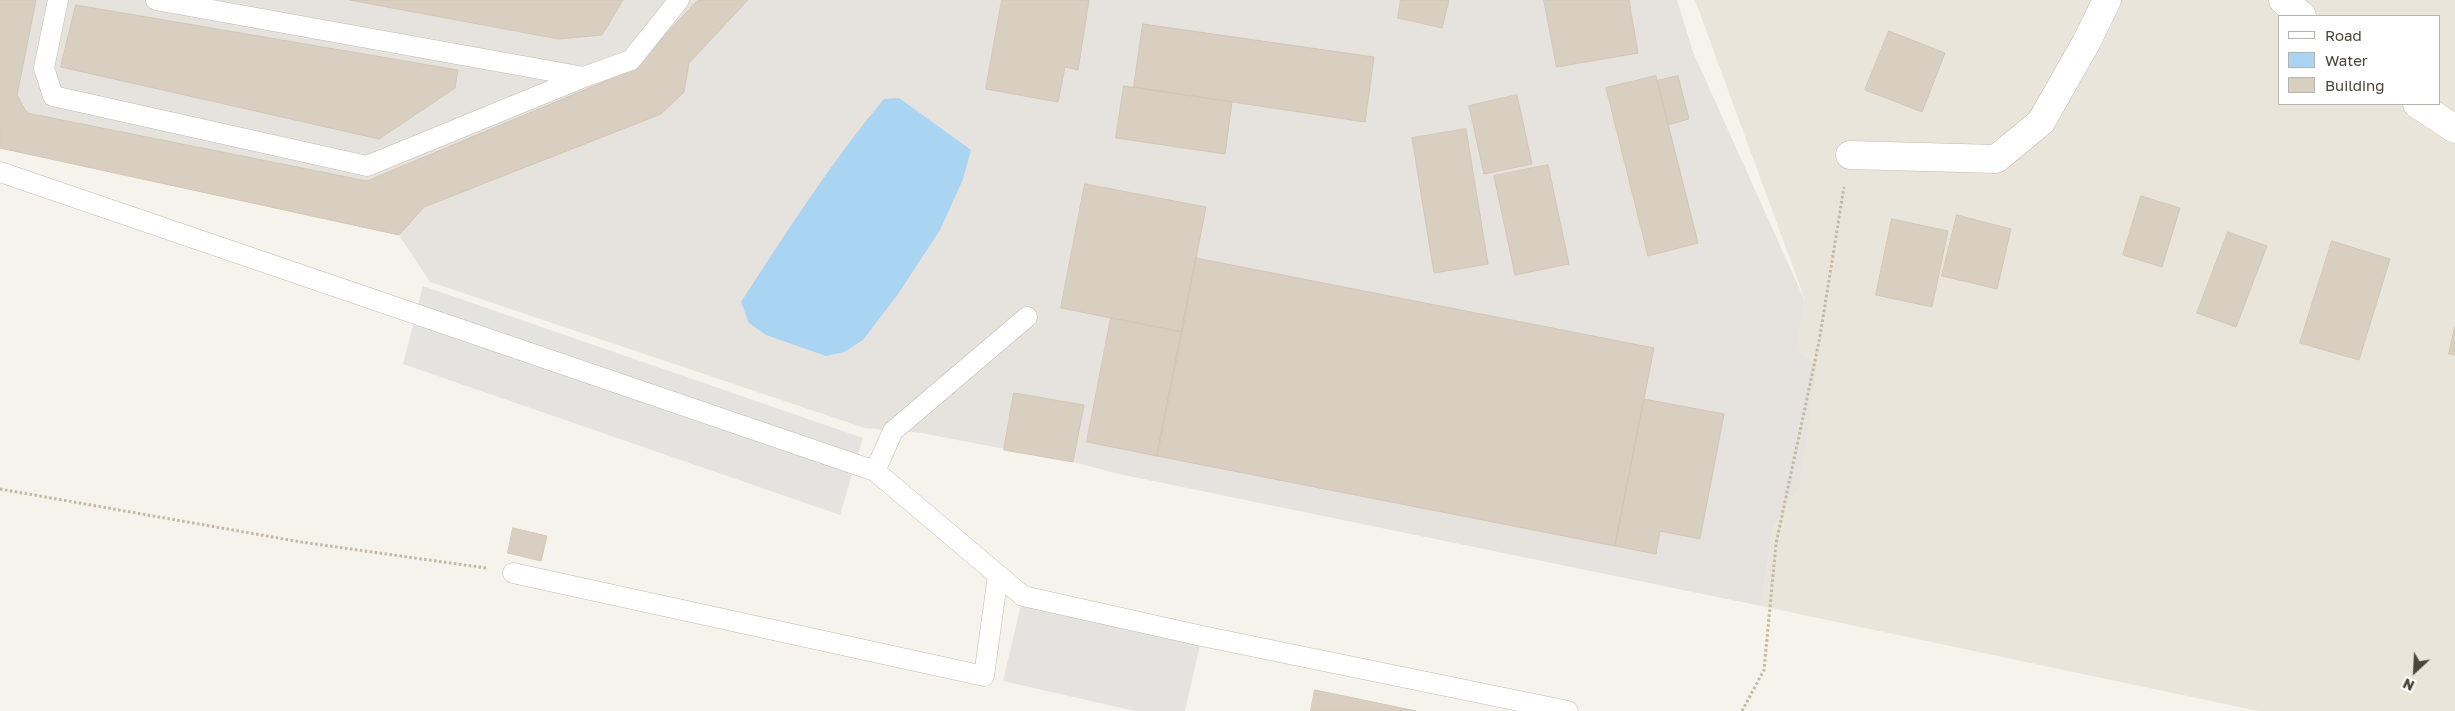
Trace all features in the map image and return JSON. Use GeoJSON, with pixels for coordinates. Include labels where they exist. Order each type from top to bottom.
{"type":"FeatureCollection","features":[{"type":"Feature","properties":{"kind":"street"},"geometry":{"type":"LineString","coordinates":[[1850,155],[1996,159],[2041,122],[2086,43],[2107,0]]}},
{"type":"Feature","properties":{"kind":"street"},"geometry":{"type":"LineString","coordinates":[[2283,0],[2301,15]]}},
{"type":"Feature","properties":{"kind":"street"},"geometry":{"type":"LineString","coordinates":[[2418,105],[2455,130]]}},
{"type":"Feature","properties":{"kind":"lane"},"geometry":{"type":"LineString","coordinates":[[58,0],[44,68],[53,96],[367,166],[584,76],[631,60],[679,0]]}},
{"type":"Feature","properties":{"kind":"lane"},"geometry":{"type":"LineString","coordinates":[[156,0],[584,76]]}},
{"type":"Feature","properties":{"kind":"lane"},"geometry":{"type":"LineString","coordinates":[[0,172],[875,471],[1022,596],[1202,636],[1568,711]]}},
{"type":"Feature","properties":{"kind":"lane"},"geometry":{"type":"LineString","coordinates":[[875,471],[893,431],[1027,317]]}},
{"type":"Feature","properties":{"kind":"lane"},"geometry":{"type":"LineString","coordinates":[[513,573],[984,676],[998,575]]}},
{"type":"Feature","properties":{"kind":"path"},"geometry":{"type":"LineString","coordinates":[[1742,711],[1764,670],[1776,544],[1819,342],[1829,269],[1850,155]]}},
{"type":"Feature","properties":{"kind":"path"},"geometry":{"type":"LineString","coordinates":[[0,489],[301,542],[513,573]]}},
{"type":"Feature","properties":{"kind":"shaded area"},"geometry":{"type":"Polygon","coordinates":[[[0,0],[1677,0],[1693,52],[1805,301],[1796,351],[1817,366],[1798,492],[1774,524],[1761,606],[1119,474],[1073,462],[921,433],[865,428],[430,282],[399,235],[0,148],[0,0]]]}},
{"type":"Feature","properties":{"kind":"shaded area"},"geometry":{"type":"Polygon","coordinates":[[[1695,0],[2455,0],[2455,711],[2258,711],[1761,606],[1774,524],[1798,492],[1796,351],[1805,300],[1695,0]]]}},
{"type":"Feature","properties":{"kind":"shaded area"},"geometry":{"type":"Polygon","coordinates":[[[423,286],[863,438],[840,515],[403,364],[423,286]]]}},
{"type":"Feature","properties":{"kind":"shaded area"},"geometry":{"type":"Polygon","coordinates":[[[1023,596],[1202,636],[1185,711],[1135,711],[1003,681],[1023,596]]]}},
{"type":"Feature","properties":{"kind":"water"},"geometry":{"type":"Polygon","coordinates":[[[899,98],[971,150],[963,179],[940,230],[898,294],[863,340],[844,352],[826,356],[766,335],[749,323],[741,302],[809,198],[864,123],[884,99],[899,98]]]}},
{"type":"Feature","properties":{"kind":"building"},"geometry":{"type":"Polygon","coordinates":[[[0,0],[36,0],[17,95],[27,113],[367,181],[632,70],[698,0],[748,0],[689,63],[684,92],[661,114],[424,207],[399,235],[0,148],[0,0]]]}},
{"type":"Feature","properties":{"kind":"building"},"geometry":{"type":"Polygon","coordinates":[[[350,0],[623,0],[602,35],[559,39],[350,0]]]}},
{"type":"Feature","properties":{"kind":"building"},"geometry":{"type":"Polygon","coordinates":[[[1002,0],[1089,0],[1078,70],[1065,67],[1058,102],[986,89],[1002,0]]]}},
{"type":"Feature","properties":{"kind":"building"},"geometry":{"type":"Polygon","coordinates":[[[1401,0],[1449,0],[1442,28],[1398,18],[1401,0]]]}},
{"type":"Feature","properties":{"kind":"building"},"geometry":{"type":"Polygon","coordinates":[[[1544,0],[1629,0],[1638,53],[1557,67],[1544,0]]]}},
{"type":"Feature","properties":{"kind":"building"},"geometry":{"type":"Polygon","coordinates":[[[76,5],[458,70],[455,88],[379,139],[61,67],[76,5]]]}},
{"type":"Feature","properties":{"kind":"building"},"geometry":{"type":"Polygon","coordinates":[[[1143,24],[1374,57],[1365,122],[1134,87],[1143,24]]]}},
{"type":"Feature","properties":{"kind":"building"},"geometry":{"type":"Polygon","coordinates":[[[1889,31],[1945,53],[1922,112],[1865,90],[1889,31]]]}},
{"type":"Feature","properties":{"kind":"building"},"geometry":{"type":"Polygon","coordinates":[[[1656,76],[1698,243],[1648,256],[1606,88],[1656,76]]]}},
{"type":"Feature","properties":{"kind":"building"},"geometry":{"type":"Polygon","coordinates":[[[1678,76],[1689,119],[1668,125],[1657,81],[1678,76]]]}},
{"type":"Feature","properties":{"kind":"building"},"geometry":{"type":"Polygon","coordinates":[[[1124,86],[1232,102],[1225,154],[1116,138],[1124,86]]]}},
{"type":"Feature","properties":{"kind":"building"},"geometry":{"type":"Polygon","coordinates":[[[1517,95],[1532,164],[1484,174],[1469,106],[1517,95]]]}},
{"type":"Feature","properties":{"kind":"building"},"geometry":{"type":"Polygon","coordinates":[[[1466,129],[1488,264],[1434,273],[1412,138],[1466,129]]]}},
{"type":"Feature","properties":{"kind":"building"},"geometry":{"type":"Polygon","coordinates":[[[1548,165],[1569,264],[1515,275],[1494,176],[1548,165]]]}},
{"type":"Feature","properties":{"kind":"building"},"geometry":{"type":"Polygon","coordinates":[[[1085,184],[1206,207],[1182,332],[1061,308],[1085,184]]]}},
{"type":"Feature","properties":{"kind":"building"},"geometry":{"type":"Polygon","coordinates":[[[2141,196],[2180,208],[2162,267],[2123,255],[2141,196]]]}},
{"type":"Feature","properties":{"kind":"building"},"geometry":{"type":"Polygon","coordinates":[[[1957,215],[2011,229],[1997,289],[1942,276],[1957,215]]]}},
{"type":"Feature","properties":{"kind":"building"},"geometry":{"type":"Polygon","coordinates":[[[1892,219],[1948,231],[1932,307],[1876,295],[1892,219]]]}},
{"type":"Feature","properties":{"kind":"building"},"geometry":{"type":"Polygon","coordinates":[[[2228,232],[2267,246],[2236,327],[2197,313],[2228,232]]]}},
{"type":"Feature","properties":{"kind":"building"},"geometry":{"type":"Polygon","coordinates":[[[2332,241],[2390,259],[2359,360],[2300,343],[2332,241]]]}},
{"type":"Feature","properties":{"kind":"building"},"geometry":{"type":"Polygon","coordinates":[[[1196,258],[1654,348],[1615,546],[1157,456],[1196,258]]]}},
{"type":"Feature","properties":{"kind":"building"},"geometry":{"type":"Polygon","coordinates":[[[1111,318],[1182,332],[1157,456],[1087,442],[1111,318]]]}},
{"type":"Feature","properties":{"kind":"building"},"geometry":{"type":"Polygon","coordinates":[[[2455,326],[2455,355],[2449,354],[2455,326]]]}},
{"type":"Feature","properties":{"kind":"building"},"geometry":{"type":"Polygon","coordinates":[[[1014,393],[1084,405],[1073,462],[1004,450],[1014,393]]]}},
{"type":"Feature","properties":{"kind":"building"},"geometry":{"type":"Polygon","coordinates":[[[1644,399],[1724,414],[1700,539],[1660,531],[1656,554],[1615,546],[1644,399]]]}},
{"type":"Feature","properties":{"kind":"building"},"geometry":{"type":"Polygon","coordinates":[[[513,528],[547,536],[541,561],[508,553],[513,528]]]}},
{"type":"Feature","properties":{"kind":"building"},"geometry":{"type":"Polygon","coordinates":[[[1315,690],[1416,711],[1311,711],[1315,690]]]}}]}
